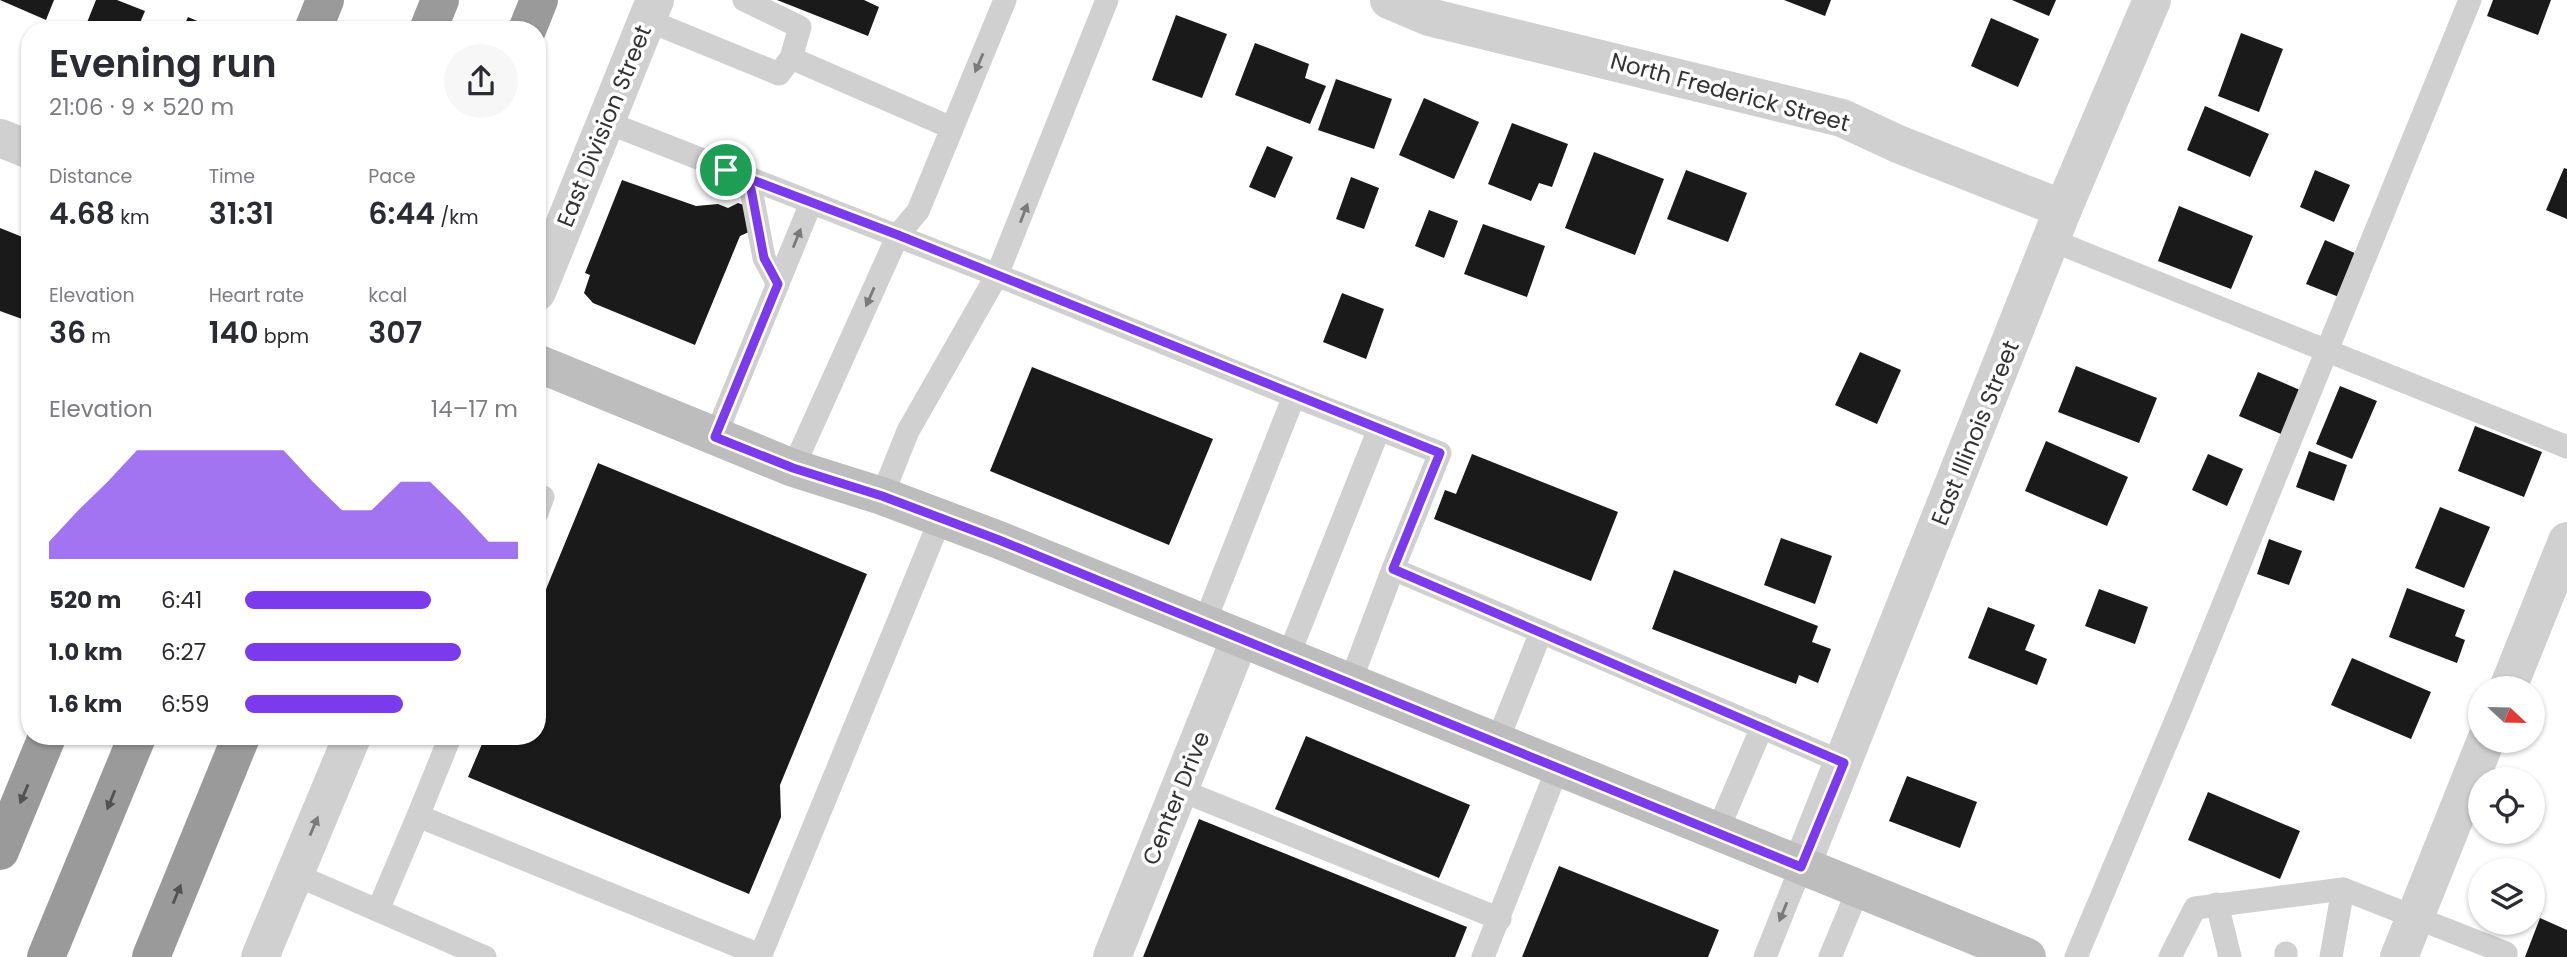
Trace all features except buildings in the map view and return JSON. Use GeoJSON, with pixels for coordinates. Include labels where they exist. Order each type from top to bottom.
{"type":"FeatureCollection","features":[{"type":"Feature","properties":{"kind":"highway"},"geometry":{"type":"LineString","coordinates":[[317,21],[325,0]]}},
{"type":"Feature","properties":{"kind":"highway"},"geometry":{"type":"LineString","coordinates":[[432,21],[440,0]]}},
{"type":"Feature","properties":{"kind":"highway"},"geometry":{"type":"LineString","coordinates":[[531,21],[539,0]]}},
{"type":"Feature","properties":{"kind":"highway"},"geometry":{"type":"LineString","coordinates":[[0,851],[44,745]]}},
{"type":"Feature","properties":{"kind":"highway"},"geometry":{"type":"LineString","coordinates":[[46,957],[134,745]]}},
{"type":"Feature","properties":{"kind":"highway"},"geometry":{"type":"LineString","coordinates":[[151,957],[238,745]]}},
{"type":"Feature","properties":{"kind":"main road"},"geometry":{"type":"LineString","coordinates":[[546,367],[793,468],[882,496],[999,540],[2027,957]]}},
{"type":"Feature","properties":{"kind":"street","name":"North Frederick Street"},"geometry":{"type":"LineString","coordinates":[[1389,0],[1429,17],[1842,118],[2057,225]]}},
{"type":"Feature","properties":{"kind":"street","name":"East Illinois Street"},"geometry":{"type":"LineString","coordinates":[[1801,867],[2057,225],[2152,0]]}},
{"type":"Feature","properties":{"kind":"street","name":"East Division Street"},"geometry":{"type":"LineString","coordinates":[[546,270],[651,10]]}},
{"type":"Feature","properties":{"kind":"street"},"geometry":{"type":"LineString","coordinates":[[0,138],[21,146]]}},
{"type":"Feature","properties":{"kind":"street"},"geometry":{"type":"LineString","coordinates":[[2513,676],[2567,541]]}},
{"type":"Feature","properties":{"kind":"street","name":"Center Drive"},"geometry":{"type":"LineString","coordinates":[[1112,957],[1240,638]]}},
{"type":"Feature","properties":{"kind":"street"},"geometry":{"type":"LineString","coordinates":[[260,957],[349,745]]}},
{"type":"Feature","properties":{"kind":"street"},"geometry":{"type":"LineString","coordinates":[[2399,957],[2481,753]]}},
{"type":"Feature","properties":{"kind":"lane"},"geometry":{"type":"LineString","coordinates":[[651,10],[779,74],[791,58],[800,26],[744,0]]}},
{"type":"Feature","properties":{"kind":"lane"},"geometry":{"type":"LineString","coordinates":[[793,468],[898,235],[918,211],[1005,0]]}},
{"type":"Feature","properties":{"kind":"lane"},"geometry":{"type":"LineString","coordinates":[[882,496],[908,431],[997,275],[1107,0]]}},
{"type":"Feature","properties":{"kind":"lane"},"geometry":{"type":"LineString","coordinates":[[2076,957],[2181,708],[2470,0]]}},
{"type":"Feature","properties":{"kind":"lane"},"geometry":{"type":"LineString","coordinates":[[791,58],[952,128]]}},
{"type":"Feature","properties":{"kind":"lane"},"geometry":{"type":"LineString","coordinates":[[606,122],[898,235],[1440,453],[1350,682]]}},
{"type":"Feature","properties":{"kind":"lane"},"geometry":{"type":"LineString","coordinates":[[726,170],[751,189],[764,258],[778,284]]}},
{"type":"Feature","properties":{"kind":"lane"},"geometry":{"type":"LineString","coordinates":[[715,437],[811,203]]}},
{"type":"Feature","properties":{"kind":"lane"},"geometry":{"type":"LineString","coordinates":[[2057,225],[2327,349],[2567,447]]}},
{"type":"Feature","properties":{"kind":"lane"},"geometry":{"type":"LineString","coordinates":[[1204,624],[1294,396]]}},
{"type":"Feature","properties":{"kind":"lane"},"geometry":{"type":"LineString","coordinates":[[1287,657],[1379,429]]}},
{"type":"Feature","properties":{"kind":"lane"},"geometry":{"type":"LineString","coordinates":[[418,816],[760,956],[940,520]]}},
{"type":"Feature","properties":{"kind":"lane"},"geometry":{"type":"LineString","coordinates":[[1393,569],[1844,763]]}},
{"type":"Feature","properties":{"kind":"lane"},"geometry":{"type":"LineString","coordinates":[[1497,742],[1541,632]]}},
{"type":"Feature","properties":{"kind":"lane"},"geometry":{"type":"LineString","coordinates":[[1717,832],[1762,727]]}},
{"type":"Feature","properties":{"kind":"lane"},"geometry":{"type":"LineString","coordinates":[[378,910],[447,745]]}},
{"type":"Feature","properties":{"kind":"lane"},"geometry":{"type":"LineString","coordinates":[[1483,957],[1558,767]]}},
{"type":"Feature","properties":{"kind":"lane"},"geometry":{"type":"LineString","coordinates":[[1180,790],[1500,919]]}},
{"type":"Feature","properties":{"kind":"lane"},"geometry":{"type":"LineString","coordinates":[[1765,957],[1801,867]]}},
{"type":"Feature","properties":{"kind":"lane"},"geometry":{"type":"LineString","coordinates":[[294,874],[485,957]]}},
{"type":"Feature","properties":{"kind":"lane"},"geometry":{"type":"LineString","coordinates":[[1830,957],[1858,890]]}},
{"type":"Feature","properties":{"kind":"lane"},"geometry":{"type":"LineString","coordinates":[[2331,957],[2343,890]]}},
{"type":"Feature","properties":{"kind":"lane"},"geometry":{"type":"LineString","coordinates":[[2170,957],[2195,908],[2217,904],[2281,903],[2343,890],[2506,953],[2505,957]]}},
{"type":"Feature","properties":{"kind":"lane"},"geometry":{"type":"LineString","coordinates":[[2217,904],[2230,957]]}},
{"type":"Feature","properties":{"kind":"route"},"geometry":{"type":"LineString","coordinates":[[726,170],[898,235],[1440,453],[1393,569],[1844,763],[1801,867],[999,540],[882,496],[823,479],[715,437],[778,284],[764,258],[751,189],[726,170]]}}]}
